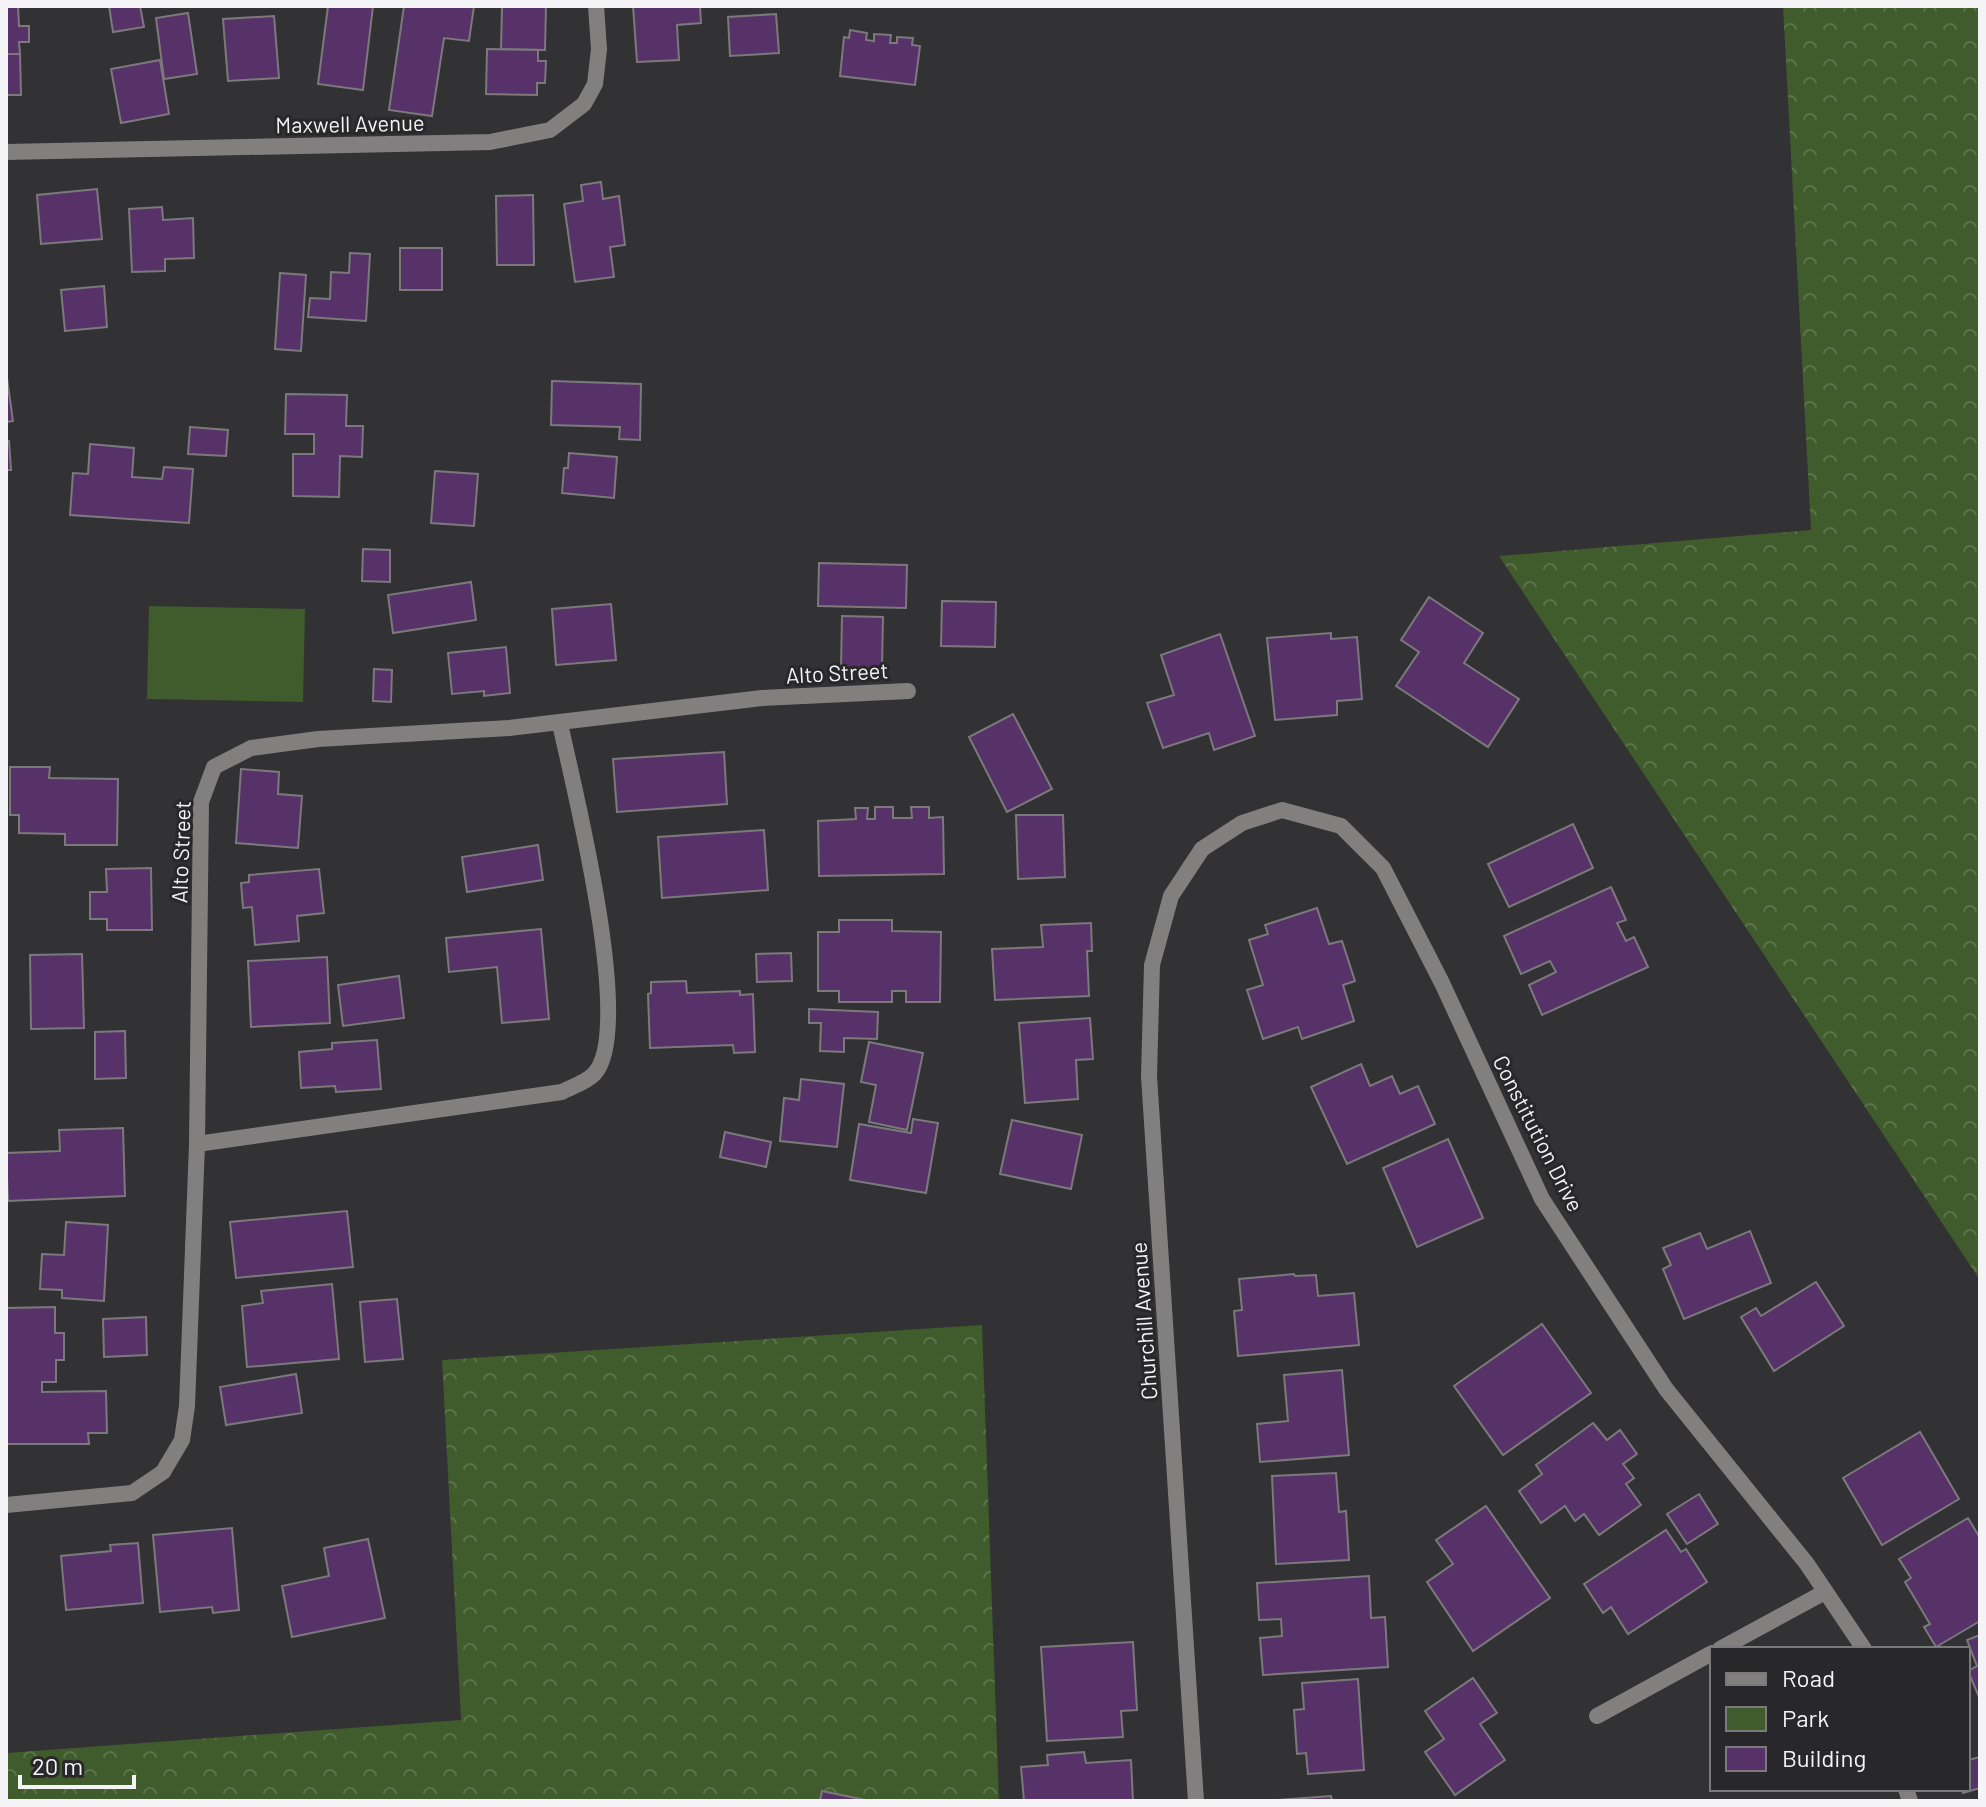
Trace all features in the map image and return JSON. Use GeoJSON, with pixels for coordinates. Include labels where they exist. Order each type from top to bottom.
{"type":"FeatureCollection","features":[{"type":"Feature","properties":{"kind":"street","name":"Maxwell Avenue"},"geometry":{"type":"LineString","coordinates":[[6,152],[490,142],[550,130],[584,104],[595,84],[599,49],[596,6]]}},
{"type":"Feature","properties":{"kind":"street","name":"Alto Street"},"geometry":{"type":"LineString","coordinates":[[6,1505],[132,1493],[163,1472],[182,1440],[187,1406],[197,1144],[201,802],[214,767],[251,748],[318,739],[560,724],[762,698],[908,691]]}},
{"type":"Feature","properties":{"kind":"street"},"geometry":{"type":"LineString","coordinates":[[197,1144],[562,1092],[595,1074],[608,1042],[609,983],[588,854],[560,724]]}},
{"type":"Feature","properties":{"kind":"street","name":"Constitution Drive"},"geometry":{"type":"LineString","coordinates":[[1202,849],[1242,823],[1282,810],[1341,826],[1383,868],[1442,983],[1542,1199],[1666,1389],[1807,1564],[1863,1647]]}},
{"type":"Feature","properties":{"kind":"street","name":"Churchill Avenue"},"geometry":{"type":"LineString","coordinates":[[1196,1801],[1149,1076],[1152,965],[1171,896],[1202,849]]}},
{"type":"Feature","properties":{"kind":"street"},"geometry":{"type":"LineString","coordinates":[[1724,1647],[1825,1592]]}},
{"type":"Feature","properties":{"kind":"street"},"geometry":{"type":"LineString","coordinates":[[1597,1716],[1710,1654]]}},
{"type":"Feature","properties":{"kind":"green space"},"geometry":{"type":"Polygon","coordinates":[[[1783,6],[1980,6],[1980,1280],[1499,556],[1811,530],[1783,6]]]}},
{"type":"Feature","properties":{"kind":"green space"},"geometry":{"type":"Polygon","coordinates":[[[149,606],[305,609],[303,702],[147,699],[149,606]]]}},
{"type":"Feature","properties":{"kind":"green space"},"geometry":{"type":"Polygon","coordinates":[[[982,1325],[999,1801],[6,1801],[6,1753],[461,1720],[442,1360],[982,1325]]]}},
{"type":"Feature","properties":{"kind":"building"},"geometry":{"type":"Polygon","coordinates":[[[6,6],[18,6],[19,26],[29,26],[29,42],[19,42],[20,54],[6,54],[6,6]]]}},
{"type":"Feature","properties":{"kind":"building"},"geometry":{"type":"Polygon","coordinates":[[[109,6],[140,6],[144,27],[113,32],[109,6]]]}},
{"type":"Feature","properties":{"kind":"building"},"geometry":{"type":"Polygon","coordinates":[[[328,6],[373,6],[363,90],[318,84],[328,6]]]}},
{"type":"Feature","properties":{"kind":"building"},"geometry":{"type":"Polygon","coordinates":[[[404,6],[474,6],[469,41],[444,38],[432,116],[389,110],[404,6]]]}},
{"type":"Feature","properties":{"kind":"building"},"geometry":{"type":"Polygon","coordinates":[[[502,6],[546,6],[545,50],[501,49],[502,6]]]}},
{"type":"Feature","properties":{"kind":"building"},"geometry":{"type":"Polygon","coordinates":[[[633,6],[700,6],[701,23],[677,25],[679,60],[637,62],[633,6]]]}},
{"type":"Feature","properties":{"kind":"building"},"geometry":{"type":"Polygon","coordinates":[[[188,13],[197,74],[164,79],[156,18],[188,13]]]}},
{"type":"Feature","properties":{"kind":"building"},"geometry":{"type":"Polygon","coordinates":[[[776,14],[779,53],[730,56],[728,17],[776,14]]]}},
{"type":"Feature","properties":{"kind":"building"},"geometry":{"type":"Polygon","coordinates":[[[274,16],[279,78],[228,81],[223,19],[274,16]]]}},
{"type":"Feature","properties":{"kind":"building"},"geometry":{"type":"Polygon","coordinates":[[[850,30],[867,33],[866,40],[874,41],[874,34],[891,35],[890,43],[897,43],[897,37],[913,38],[912,45],[920,46],[915,85],[840,76],[844,37],[849,38],[850,30]]]}},
{"type":"Feature","properties":{"kind":"building"},"geometry":{"type":"Polygon","coordinates":[[[487,49],[538,50],[538,61],[546,61],[545,83],[537,83],[537,95],[486,94],[487,49]]]}},
{"type":"Feature","properties":{"kind":"building"},"geometry":{"type":"Polygon","coordinates":[[[6,54],[20,54],[21,95],[6,95],[6,54]]]}},
{"type":"Feature","properties":{"kind":"building"},"geometry":{"type":"Polygon","coordinates":[[[160,60],[169,114],[121,123],[111,69],[160,60]]]}},
{"type":"Feature","properties":{"kind":"building"},"geometry":{"type":"Polygon","coordinates":[[[601,182],[603,199],[619,196],[625,245],[610,247],[614,277],[575,282],[564,204],[583,201],[581,185],[601,182]]]}},
{"type":"Feature","properties":{"kind":"building"},"geometry":{"type":"Polygon","coordinates":[[[97,189],[102,239],[41,244],[37,195],[97,189]]]}},
{"type":"Feature","properties":{"kind":"building"},"geometry":{"type":"Polygon","coordinates":[[[533,195],[534,265],[497,265],[496,196],[533,195]]]}},
{"type":"Feature","properties":{"kind":"building"},"geometry":{"type":"Polygon","coordinates":[[[162,207],[163,220],[193,218],[194,258],[165,259],[165,271],[132,272],[129,209],[162,207]]]}},
{"type":"Feature","properties":{"kind":"building"},"geometry":{"type":"Polygon","coordinates":[[[400,248],[442,248],[442,290],[400,290],[400,248]]]}},
{"type":"Feature","properties":{"kind":"building"},"geometry":{"type":"Polygon","coordinates":[[[350,253],[370,254],[366,321],[308,317],[310,298],[330,299],[331,272],[349,273],[350,253]]]}},
{"type":"Feature","properties":{"kind":"building"},"geometry":{"type":"Polygon","coordinates":[[[280,273],[306,275],[301,351],[275,349],[280,273]]]}},
{"type":"Feature","properties":{"kind":"building"},"geometry":{"type":"Polygon","coordinates":[[[104,286],[107,327],[65,331],[61,290],[104,286]]]}},
{"type":"Feature","properties":{"kind":"building"},"geometry":{"type":"Polygon","coordinates":[[[6,371],[13,421],[6,422],[6,371]]]}},
{"type":"Feature","properties":{"kind":"building"},"geometry":{"type":"Polygon","coordinates":[[[552,381],[641,384],[640,440],[619,439],[620,427],[551,425],[552,381]]]}},
{"type":"Feature","properties":{"kind":"building"},"geometry":{"type":"Polygon","coordinates":[[[286,394],[347,395],[346,426],[363,426],[362,457],[340,456],[339,497],[293,496],[293,454],[314,454],[314,434],[285,434],[286,394]]]}},
{"type":"Feature","properties":{"kind":"building"},"geometry":{"type":"Polygon","coordinates":[[[190,427],[228,430],[226,456],[188,454],[190,427]]]}},
{"type":"Feature","properties":{"kind":"building"},"geometry":{"type":"Polygon","coordinates":[[[6,441],[9,441],[11,470],[6,470],[6,441]]]}},
{"type":"Feature","properties":{"kind":"building"},"geometry":{"type":"Polygon","coordinates":[[[90,444],[134,448],[132,477],[162,479],[164,467],[193,469],[189,523],[70,515],[73,473],[88,474],[90,444]]]}},
{"type":"Feature","properties":{"kind":"building"},"geometry":{"type":"Polygon","coordinates":[[[569,453],[617,457],[614,498],[562,493],[569,453]]]}},
{"type":"Feature","properties":{"kind":"building"},"geometry":{"type":"Polygon","coordinates":[[[435,471],[478,474],[474,526],[431,523],[435,471]]]}},
{"type":"Feature","properties":{"kind":"building"},"geometry":{"type":"Polygon","coordinates":[[[363,549],[390,550],[390,582],[362,581],[363,549]]]}},
{"type":"Feature","properties":{"kind":"building"},"geometry":{"type":"Polygon","coordinates":[[[819,563],[907,565],[906,608],[818,606],[819,563]]]}},
{"type":"Feature","properties":{"kind":"building"},"geometry":{"type":"Polygon","coordinates":[[[471,582],[476,620],[393,633],[388,595],[471,582]]]}},
{"type":"Feature","properties":{"kind":"building"},"geometry":{"type":"Polygon","coordinates":[[[1429,597],[1483,633],[1464,663],[1519,699],[1488,747],[1396,686],[1419,652],[1401,640],[1429,597]]]}},
{"type":"Feature","properties":{"kind":"building"},"geometry":{"type":"Polygon","coordinates":[[[942,601],[996,602],[995,647],[941,646],[942,601]]]}},
{"type":"Feature","properties":{"kind":"building"},"geometry":{"type":"Polygon","coordinates":[[[611,604],[616,660],[556,665],[552,609],[611,604]]]}},
{"type":"Feature","properties":{"kind":"building"},"geometry":{"type":"Polygon","coordinates":[[[842,616],[883,617],[882,669],[841,668],[842,616]]]}},
{"type":"Feature","properties":{"kind":"building"},"geometry":{"type":"Polygon","coordinates":[[[1331,633],[1331,639],[1357,637],[1362,699],[1337,701],[1337,715],[1275,720],[1267,638],[1331,633]]]}},
{"type":"Feature","properties":{"kind":"building"},"geometry":{"type":"Polygon","coordinates":[[[1220,634],[1255,736],[1214,750],[1209,733],[1163,748],[1147,703],[1174,695],[1161,655],[1220,634]]]}},
{"type":"Feature","properties":{"kind":"building"},"geometry":{"type":"Polygon","coordinates":[[[506,647],[510,693],[484,696],[484,691],[452,694],[448,653],[506,647]]]}},
{"type":"Feature","properties":{"kind":"building"},"geometry":{"type":"Polygon","coordinates":[[[374,669],[392,670],[391,702],[373,701],[374,669]]]}},
{"type":"Feature","properties":{"kind":"building"},"geometry":{"type":"Polygon","coordinates":[[[1013,714],[1052,789],[1007,812],[969,737],[1013,714]]]}},
{"type":"Feature","properties":{"kind":"building"},"geometry":{"type":"Polygon","coordinates":[[[724,752],[727,804],[617,812],[613,759],[724,752]]]}},
{"type":"Feature","properties":{"kind":"building"},"geometry":{"type":"Polygon","coordinates":[[[10,767],[50,767],[49,778],[118,779],[117,845],[65,845],[65,834],[19,833],[19,815],[10,815],[10,767]]]}},
{"type":"Feature","properties":{"kind":"building"},"geometry":{"type":"Polygon","coordinates":[[[241,769],[279,772],[278,794],[302,796],[298,848],[236,843],[241,769]]]}},
{"type":"Feature","properties":{"kind":"building"},"geometry":{"type":"Polygon","coordinates":[[[875,807],[893,807],[893,818],[912,818],[911,807],[929,807],[929,818],[943,817],[944,874],[819,876],[818,821],[856,819],[855,808],[868,808],[867,819],[875,819],[875,807]]]}},
{"type":"Feature","properties":{"kind":"building"},"geometry":{"type":"Polygon","coordinates":[[[1016,815],[1063,815],[1065,877],[1018,879],[1016,815]]]}},
{"type":"Feature","properties":{"kind":"building"},"geometry":{"type":"Polygon","coordinates":[[[1573,824],[1593,868],[1509,907],[1488,864],[1573,824]]]}},
{"type":"Feature","properties":{"kind":"building"},"geometry":{"type":"Polygon","coordinates":[[[764,830],[768,890],[662,898],[658,837],[764,830]]]}},
{"type":"Feature","properties":{"kind":"building"},"geometry":{"type":"Polygon","coordinates":[[[538,845],[543,880],[467,892],[462,857],[538,845]]]}},
{"type":"Feature","properties":{"kind":"building"},"geometry":{"type":"Polygon","coordinates":[[[151,868],[152,930],[107,930],[107,919],[90,919],[90,892],[107,892],[106,869],[151,868]]]}},
{"type":"Feature","properties":{"kind":"building"},"geometry":{"type":"Polygon","coordinates":[[[319,869],[324,913],[297,916],[299,941],[255,945],[252,907],[243,908],[241,883],[249,882],[249,875],[319,869]]]}},
{"type":"Feature","properties":{"kind":"building"},"geometry":{"type":"Polygon","coordinates":[[[1611,887],[1626,920],[1617,923],[1626,941],[1634,937],[1648,967],[1542,1015],[1529,985],[1556,972],[1550,961],[1521,974],[1504,936],[1611,887]]]}},
{"type":"Feature","properties":{"kind":"building"},"geometry":{"type":"Polygon","coordinates":[[[1317,908],[1329,944],[1342,941],[1355,981],[1343,985],[1354,1021],[1302,1039],[1298,1027],[1263,1039],[1247,990],[1263,985],[1249,940],[1268,934],[1265,925],[1317,908]]]}},
{"type":"Feature","properties":{"kind":"building"},"geometry":{"type":"Polygon","coordinates":[[[839,920],[892,920],[892,931],[941,932],[940,1002],[906,1002],[906,991],[892,991],[892,1002],[839,1002],[839,991],[818,991],[818,932],[839,932],[839,920]]]}},
{"type":"Feature","properties":{"kind":"building"},"geometry":{"type":"Polygon","coordinates":[[[1091,923],[1092,951],[1087,951],[1089,996],[995,1000],[992,949],[1043,947],[1041,925],[1091,923]]]}},
{"type":"Feature","properties":{"kind":"building"},"geometry":{"type":"Polygon","coordinates":[[[541,929],[549,1019],[502,1023],[497,967],[449,972],[446,938],[541,929]]]}},
{"type":"Feature","properties":{"kind":"building"},"geometry":{"type":"Polygon","coordinates":[[[791,953],[792,981],[757,982],[756,954],[791,953]]]}},
{"type":"Feature","properties":{"kind":"building"},"geometry":{"type":"Polygon","coordinates":[[[82,954],[84,1028],[31,1029],[30,955],[82,954]]]}},
{"type":"Feature","properties":{"kind":"building"},"geometry":{"type":"Polygon","coordinates":[[[327,957],[330,1023],[251,1027],[248,961],[327,957]]]}},
{"type":"Feature","properties":{"kind":"building"},"geometry":{"type":"Polygon","coordinates":[[[399,976],[404,1018],[343,1026],[338,985],[399,976]]]}},
{"type":"Feature","properties":{"kind":"building"},"geometry":{"type":"Polygon","coordinates":[[[686,981],[687,993],[740,991],[740,995],[753,994],[755,1052],[734,1053],[733,1045],[650,1048],[648,994],[651,993],[651,982],[686,981]]]}},
{"type":"Feature","properties":{"kind":"building"},"geometry":{"type":"Polygon","coordinates":[[[809,1009],[878,1012],[877,1039],[844,1038],[844,1052],[820,1051],[821,1023],[809,1023],[809,1009]]]}},
{"type":"Feature","properties":{"kind":"building"},"geometry":{"type":"Polygon","coordinates":[[[1090,1018],[1093,1059],[1076,1060],[1078,1099],[1025,1103],[1019,1023],[1090,1018]]]}},
{"type":"Feature","properties":{"kind":"building"},"geometry":{"type":"Polygon","coordinates":[[[125,1031],[126,1078],[95,1079],[95,1032],[125,1031]]]}},
{"type":"Feature","properties":{"kind":"building"},"geometry":{"type":"Polygon","coordinates":[[[377,1040],[381,1089],[336,1092],[335,1086],[301,1088],[299,1052],[332,1049],[332,1043],[377,1040]]]}},
{"type":"Feature","properties":{"kind":"building"},"geometry":{"type":"Polygon","coordinates":[[[869,1042],[923,1053],[907,1130],[869,1122],[876,1085],[861,1082],[869,1042]]]}},
{"type":"Feature","properties":{"kind":"building"},"geometry":{"type":"Polygon","coordinates":[[[1361,1064],[1370,1086],[1392,1076],[1400,1094],[1418,1086],[1435,1124],[1347,1164],[1311,1087],[1361,1064]]]}},
{"type":"Feature","properties":{"kind":"building"},"geometry":{"type":"Polygon","coordinates":[[[801,1079],[844,1084],[837,1147],[780,1141],[784,1098],[799,1100],[801,1079]]]}},
{"type":"Feature","properties":{"kind":"building"},"geometry":{"type":"Polygon","coordinates":[[[913,1119],[938,1123],[926,1193],[850,1180],[859,1124],[911,1133],[913,1119]]]}},
{"type":"Feature","properties":{"kind":"building"},"geometry":{"type":"Polygon","coordinates":[[[1012,1120],[1082,1135],[1071,1189],[1000,1174],[1012,1120]]]}},
{"type":"Feature","properties":{"kind":"building"},"geometry":{"type":"Polygon","coordinates":[[[123,1128],[125,1196],[8,1201],[6,1153],[60,1151],[59,1130],[123,1128]]]}},
{"type":"Feature","properties":{"kind":"building"},"geometry":{"type":"Polygon","coordinates":[[[725,1132],[771,1142],[766,1167],[720,1157],[725,1132]]]}},
{"type":"Feature","properties":{"kind":"building"},"geometry":{"type":"Polygon","coordinates":[[[1448,1139],[1483,1218],[1417,1247],[1383,1168],[1448,1139]]]}},
{"type":"Feature","properties":{"kind":"building"},"geometry":{"type":"Polygon","coordinates":[[[347,1211],[353,1267],[236,1278],[230,1222],[347,1211]]]}},
{"type":"Feature","properties":{"kind":"building"},"geometry":{"type":"Polygon","coordinates":[[[66,1222],[108,1225],[104,1301],[62,1298],[62,1290],[40,1289],[42,1254],[64,1255],[66,1222]]]}},
{"type":"Feature","properties":{"kind":"building"},"geometry":{"type":"Polygon","coordinates":[[[1750,1231],[1771,1283],[1684,1319],[1663,1269],[1671,1265],[1663,1248],[1700,1233],[1707,1249],[1750,1231]]]}},
{"type":"Feature","properties":{"kind":"building"},"geometry":{"type":"Polygon","coordinates":[[[1316,1275],[1318,1296],[1354,1293],[1359,1345],[1238,1356],[1234,1311],[1242,1310],[1239,1279],[1316,1275]]]}},
{"type":"Feature","properties":{"kind":"building"},"geometry":{"type":"Polygon","coordinates":[[[1816,1282],[1844,1326],[1774,1371],[1741,1317],[1756,1308],[1761,1316],[1816,1282]]]}},
{"type":"Feature","properties":{"kind":"building"},"geometry":{"type":"Polygon","coordinates":[[[332,1284],[339,1359],[247,1367],[242,1306],[263,1303],[261,1291],[332,1284]]]}},
{"type":"Feature","properties":{"kind":"building"},"geometry":{"type":"Polygon","coordinates":[[[397,1299],[403,1359],[365,1362],[360,1302],[397,1299]]]}},
{"type":"Feature","properties":{"kind":"building"},"geometry":{"type":"Polygon","coordinates":[[[55,1307],[55,1333],[64,1333],[64,1360],[56,1360],[56,1382],[42,1382],[42,1392],[106,1391],[107,1433],[88,1433],[89,1444],[6,1444],[6,1308],[55,1307]]]}},
{"type":"Feature","properties":{"kind":"building"},"geometry":{"type":"Polygon","coordinates":[[[146,1317],[147,1355],[104,1357],[103,1319],[146,1317]]]}},
{"type":"Feature","properties":{"kind":"building"},"geometry":{"type":"Polygon","coordinates":[[[1542,1324],[1591,1393],[1503,1455],[1454,1386],[1542,1324]]]}},
{"type":"Feature","properties":{"kind":"building"},"geometry":{"type":"Polygon","coordinates":[[[1342,1370],[1349,1455],[1260,1462],[1257,1424],[1288,1421],[1284,1375],[1342,1370]]]}},
{"type":"Feature","properties":{"kind":"building"},"geometry":{"type":"Polygon","coordinates":[[[296,1374],[302,1413],[226,1425],[220,1387],[296,1374]]]}},
{"type":"Feature","properties":{"kind":"building"},"geometry":{"type":"Polygon","coordinates":[[[1593,1423],[1607,1440],[1620,1430],[1637,1454],[1623,1464],[1634,1478],[1626,1484],[1641,1505],[1599,1535],[1584,1514],[1575,1521],[1565,1506],[1541,1523],[1519,1491],[1542,1474],[1536,1465],[1593,1423]]]}},
{"type":"Feature","properties":{"kind":"building"},"geometry":{"type":"Polygon","coordinates":[[[1920,1432],[1959,1499],[1882,1545],[1843,1478],[1920,1432]]]}},
{"type":"Feature","properties":{"kind":"building"},"geometry":{"type":"Polygon","coordinates":[[[1336,1473],[1339,1512],[1346,1511],[1349,1560],[1276,1564],[1272,1476],[1336,1473]]]}},
{"type":"Feature","properties":{"kind":"building"},"geometry":{"type":"Polygon","coordinates":[[[1699,1494],[1718,1524],[1687,1544],[1667,1514],[1699,1494]]]}},
{"type":"Feature","properties":{"kind":"building"},"geometry":{"type":"Polygon","coordinates":[[[1486,1506],[1550,1598],[1473,1651],[1427,1582],[1453,1564],[1436,1540],[1486,1506]]]}},
{"type":"Feature","properties":{"kind":"building"},"geometry":{"type":"Polygon","coordinates":[[[1968,1518],[1980,1538],[1980,1621],[1936,1647],[1924,1627],[1930,1624],[1905,1582],[1911,1578],[1899,1559],[1968,1518]]]}},
{"type":"Feature","properties":{"kind":"building"},"geometry":{"type":"Polygon","coordinates":[[[232,1528],[239,1610],[213,1613],[212,1607],[160,1612],[153,1535],[232,1528]]]}},
{"type":"Feature","properties":{"kind":"building"},"geometry":{"type":"Polygon","coordinates":[[[1666,1530],[1681,1552],[1686,1549],[1707,1582],[1628,1634],[1611,1607],[1603,1613],[1584,1584],[1666,1530]]]}},
{"type":"Feature","properties":{"kind":"building"},"geometry":{"type":"Polygon","coordinates":[[[368,1539],[385,1618],[292,1637],[282,1586],[329,1576],[324,1548],[368,1539]]]}},
{"type":"Feature","properties":{"kind":"building"},"geometry":{"type":"Polygon","coordinates":[[[138,1543],[143,1603],[66,1610],[61,1556],[111,1551],[110,1545],[138,1543]]]}},
{"type":"Feature","properties":{"kind":"building"},"geometry":{"type":"Polygon","coordinates":[[[1369,1576],[1371,1618],[1385,1617],[1388,1667],[1263,1675],[1260,1638],[1282,1636],[1281,1619],[1259,1620],[1257,1583],[1369,1576]]]}},
{"type":"Feature","properties":{"kind":"building"},"geometry":{"type":"Polygon","coordinates":[[[1980,1635],[1980,1697],[1970,1676],[1970,1670],[1977,1666],[1967,1640],[1980,1635]]]}},
{"type":"Feature","properties":{"kind":"building"},"geometry":{"type":"Polygon","coordinates":[[[1133,1642],[1137,1710],[1121,1711],[1123,1737],[1047,1741],[1041,1647],[1133,1642]]]}},
{"type":"Feature","properties":{"kind":"building"},"geometry":{"type":"Polygon","coordinates":[[[1473,1678],[1497,1713],[1480,1724],[1505,1760],[1455,1795],[1425,1752],[1444,1739],[1425,1711],[1473,1678]]]}},
{"type":"Feature","properties":{"kind":"building"},"geometry":{"type":"Polygon","coordinates":[[[1358,1679],[1364,1770],[1308,1774],[1306,1753],[1297,1754],[1294,1710],[1304,1709],[1302,1683],[1358,1679]]]}},
{"type":"Feature","properties":{"kind":"building"},"geometry":{"type":"Polygon","coordinates":[[[1084,1752],[1086,1763],[1131,1760],[1133,1801],[1024,1801],[1021,1767],[1048,1765],[1047,1755],[1084,1752]]]}},
{"type":"Feature","properties":{"kind":"building"},"geometry":{"type":"Polygon","coordinates":[[[1980,1757],[1980,1788],[1970,1791],[1970,1760],[1980,1757]]]}},
{"type":"Feature","properties":{"kind":"building"},"geometry":{"type":"Polygon","coordinates":[[[822,1791],[870,1801],[820,1801],[822,1791]]]}},
{"type":"Feature","properties":{"kind":"building"},"geometry":{"type":"Polygon","coordinates":[[[1331,1796],[1332,1801],[1278,1801],[1278,1800],[1331,1796]]]}}]}
